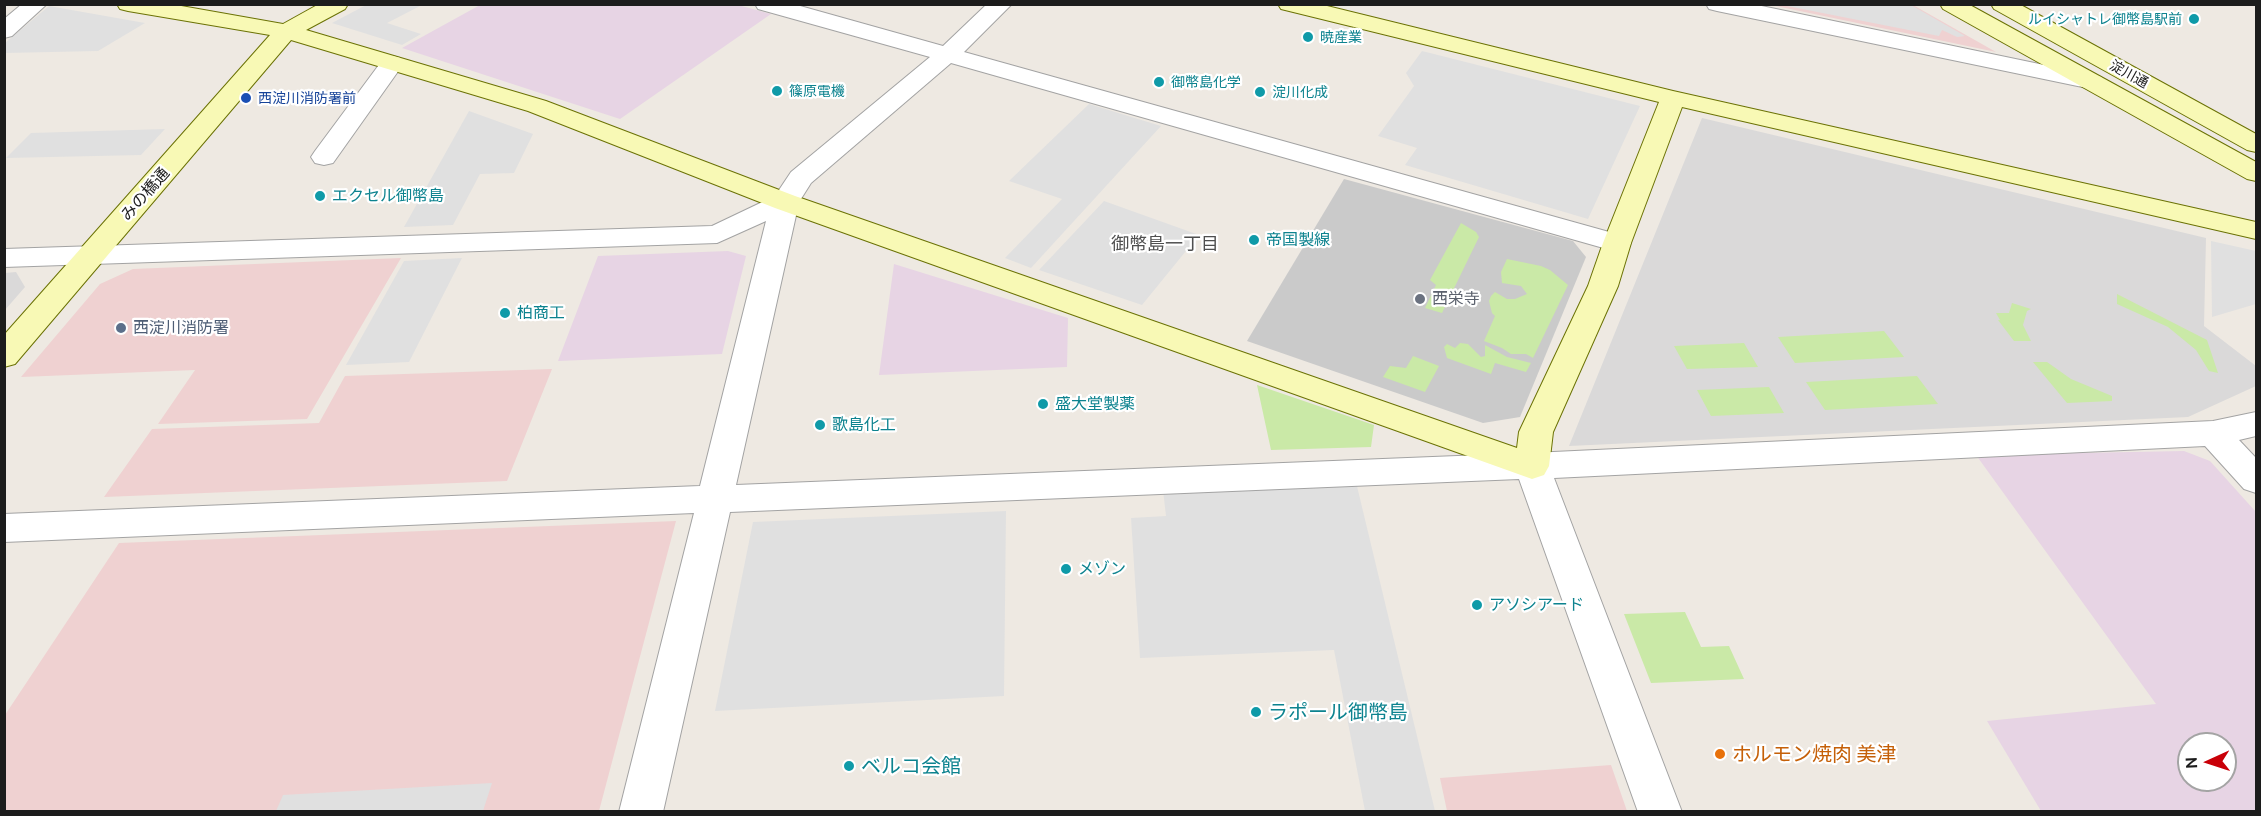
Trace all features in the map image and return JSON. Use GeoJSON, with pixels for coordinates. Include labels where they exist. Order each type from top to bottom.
{"type":"FeatureCollection","features":[{"type":"Feature","properties":{"kind":"street"},"geometry":{"type":"LineString","coordinates":[[4,31],[36,4]]}},
{"type":"Feature","properties":{"kind":"street"},"geometry":{"type":"LineString","coordinates":[[128,4],[286,31],[537,106],[785,202],[1532,466]]}},
{"type":"Feature","properties":{"kind":"street"},"geometry":{"type":"LineString","coordinates":[[286,31],[337,4]]}},
{"type":"Feature","properties":{"kind":"street"},"geometry":{"type":"LineString","coordinates":[[766,4],[1617,243]]}},
{"type":"Feature","properties":{"kind":"street"},"geometry":{"type":"LineString","coordinates":[[641,812],[785,202],[801,178],[946,55],[1000,4]]}},
{"type":"Feature","properties":{"kind":"street"},"geometry":{"type":"LineString","coordinates":[[1289,4],[1673,98],[2256,231]]}},
{"type":"Feature","properties":{"kind":"street"},"geometry":{"type":"LineString","coordinates":[[1717,4],[2092,82],[2194,110],[2256,123]]}},
{"type":"Feature","properties":{"kind":"street"},"geometry":{"type":"LineString","coordinates":[[1951,4],[2256,173]]}},
{"type":"Feature","properties":{"kind":"street","name":"淀川通"},"geometry":{"type":"LineString","coordinates":[[2002,4],[2256,144]]}},
{"type":"Feature","properties":{"kind":"street","name":"みの橋通"},"geometry":{"type":"LineString","coordinates":[[4,356],[286,31]]}},
{"type":"Feature","properties":{"kind":"street"},"geometry":{"type":"LineString","coordinates":[[324,157],[392,63]]}},
{"type":"Feature","properties":{"kind":"street"},"geometry":{"type":"LineString","coordinates":[[1660,812],[1532,466],[1536,432],[1604,286],[1617,243],[1673,98]]}},
{"type":"Feature","properties":{"kind":"street"},"geometry":{"type":"LineString","coordinates":[[4,258],[94,253],[717,234],[785,202]]}},
{"type":"Feature","properties":{"kind":"street"},"geometry":{"type":"LineString","coordinates":[[4,528],[1532,466],[2213,433],[2256,424]]}},
{"type":"Feature","properties":{"kind":"street"},"geometry":{"type":"LineString","coordinates":[[2213,433],[2256,480]]}},
{"type":"Feature","properties":{"kind":"shaded area"},"geometry":{"type":"Polygon","coordinates":[[[368,4],[422,5],[387,23],[421,34],[402,45],[332,23],[368,4]]]}},
{"type":"Feature","properties":{"kind":"shaded area"},"geometry":{"type":"Polygon","coordinates":[[[480,5],[738,5],[771,14],[620,119],[402,48],[480,5]]]}},
{"type":"Feature","properties":{"kind":"shaded area"},"geometry":{"type":"Polygon","coordinates":[[[1771,5],[1913,5],[1996,52],[1771,5]]]}},
{"type":"Feature","properties":{"kind":"shaded area"},"geometry":{"type":"Polygon","coordinates":[[[1782,5],[1911,5],[1965,36],[1957,37],[1942,30],[1939,36],[1782,5]]]}},
{"type":"Feature","properties":{"kind":"shaded area"},"geometry":{"type":"Polygon","coordinates":[[[49,6],[145,23],[98,51],[5,53],[5,43],[49,6]]]}},
{"type":"Feature","properties":{"kind":"shaded area"},"geometry":{"type":"Polygon","coordinates":[[[1422,51],[1640,106],[1588,219],[1405,165],[1417,148],[1378,136],[1414,86],[1406,73],[1422,51]]]}},
{"type":"Feature","properties":{"kind":"shaded area"},"geometry":{"type":"Polygon","coordinates":[[[1089,104],[1161,126],[1031,268],[1005,258],[1062,199],[1009,181],[1089,104]]]}},
{"type":"Feature","properties":{"kind":"shaded area"},"geometry":{"type":"Polygon","coordinates":[[[469,111],[533,134],[514,173],[480,174],[453,225],[404,227],[469,111]]]}},
{"type":"Feature","properties":{"kind":"shaded area"},"geometry":{"type":"Polygon","coordinates":[[[1702,118],[2206,238],[2204,326],[2256,366],[2256,386],[2188,417],[1569,446],[1702,118]]]}},
{"type":"Feature","properties":{"kind":"shaded area"},"geometry":{"type":"Polygon","coordinates":[[[165,129],[141,155],[6,158],[31,133],[165,129]]]}},
{"type":"Feature","properties":{"kind":"shaded area","name":"西栄寺"},"geometry":{"type":"Polygon","coordinates":[[[1344,179],[1573,241],[1586,257],[1520,417],[1483,423],[1247,341],[1344,179]]]}},
{"type":"Feature","properties":{"kind":"shaded area"},"geometry":{"type":"Polygon","coordinates":[[[1104,201],[1199,235],[1142,305],[1039,270],[1104,201]]]}},
{"type":"Feature","properties":{"kind":"shaded area"},"geometry":{"type":"Polygon","coordinates":[[[2211,241],[2256,251],[2256,304],[2212,317],[2211,241]]]}},
{"type":"Feature","properties":{"kind":"shaded area"},"geometry":{"type":"Polygon","coordinates":[[[728,251],[746,256],[722,354],[558,361],[598,256],[728,251]]]}},
{"type":"Feature","properties":{"kind":"shaded area"},"geometry":{"type":"Polygon","coordinates":[[[401,258],[307,419],[158,424],[195,370],[21,377],[100,284],[133,269],[401,258]]]}},
{"type":"Feature","properties":{"kind":"shaded area"},"geometry":{"type":"Polygon","coordinates":[[[462,258],[409,362],[346,365],[404,261],[462,258]]]}},
{"type":"Feature","properties":{"kind":"shaded area"},"geometry":{"type":"Polygon","coordinates":[[[894,264],[1068,318],[1067,367],[879,375],[894,264]]]}},
{"type":"Feature","properties":{"kind":"shaded area"},"geometry":{"type":"Polygon","coordinates":[[[16,272],[25,287],[5,310],[5,273],[16,272]]]}},
{"type":"Feature","properties":{"kind":"shaded area"},"geometry":{"type":"Polygon","coordinates":[[[552,369],[507,481],[104,497],[152,429],[319,423],[345,376],[552,369]]]}},
{"type":"Feature","properties":{"kind":"shaded area"},"geometry":{"type":"Polygon","coordinates":[[[2184,451],[2210,461],[2256,512],[2256,811],[2041,811],[1987,721],[2156,704],[1976,455],[2184,451]]]}},
{"type":"Feature","properties":{"kind":"shaded area"},"geometry":{"type":"Polygon","coordinates":[[[1356,482],[1435,811],[1365,811],[1334,650],[1140,658],[1131,518],[1166,516],[1163,490],[1356,482]]]}},
{"type":"Feature","properties":{"kind":"shaded area"},"geometry":{"type":"Polygon","coordinates":[[[1006,511],[1004,696],[715,711],[753,522],[1006,511]]]}},
{"type":"Feature","properties":{"kind":"shaded area"},"geometry":{"type":"Polygon","coordinates":[[[676,521],[599,811],[5,812],[5,715],[119,543],[676,521]]]}},
{"type":"Feature","properties":{"kind":"shaded area"},"geometry":{"type":"Polygon","coordinates":[[[1611,765],[1627,811],[1447,811],[1440,778],[1611,765]]]}},
{"type":"Feature","properties":{"kind":"shaded area"},"geometry":{"type":"Polygon","coordinates":[[[492,783],[483,811],[276,811],[283,795],[492,783]]]}},
{"type":"Feature","properties":{"kind":"green space"},"geometry":{"type":"Polygon","coordinates":[[[1461,223],[1476,232],[1479,237],[1442,313],[1425,308],[1436,285],[1430,280],[1461,223]]]}},
{"type":"Feature","properties":{"kind":"green space"},"geometry":{"type":"Polygon","coordinates":[[[1507,259],[1541,266],[1550,270],[1568,285],[1533,358],[1526,354],[1511,354],[1484,341],[1495,316],[1489,301],[1491,296],[1495,292],[1507,299],[1515,299],[1527,294],[1521,286],[1502,283],[1501,272],[1507,259]]]}},
{"type":"Feature","properties":{"kind":"green space"},"geometry":{"type":"Polygon","coordinates":[[[2117,294],[2207,340],[2218,373],[2209,371],[2196,350],[2168,327],[2117,304],[2117,294]]]}},
{"type":"Feature","properties":{"kind":"green space"},"geometry":{"type":"Polygon","coordinates":[[[2012,303],[2031,309],[2027,311],[2023,325],[2031,341],[2014,341],[1998,320],[2000,320],[1996,313],[2009,313],[2012,303]]]}},
{"type":"Feature","properties":{"kind":"green space"},"geometry":{"type":"Polygon","coordinates":[[[1884,331],[1904,357],[1795,363],[1778,337],[1884,331]]]}},
{"type":"Feature","properties":{"kind":"green space"},"geometry":{"type":"Polygon","coordinates":[[[1460,343],[1468,344],[1481,357],[1485,356],[1485,345],[1507,357],[1531,363],[1526,372],[1495,363],[1491,374],[1447,358],[1444,347],[1447,344],[1455,348],[1460,343]]]}},
{"type":"Feature","properties":{"kind":"green space"},"geometry":{"type":"Polygon","coordinates":[[[1744,343],[1758,367],[1687,369],[1674,346],[1744,343]]]}},
{"type":"Feature","properties":{"kind":"green space"},"geometry":{"type":"Polygon","coordinates":[[[1413,356],[1439,366],[1425,392],[1383,377],[1390,366],[1406,368],[1413,356]]]}},
{"type":"Feature","properties":{"kind":"green space"},"geometry":{"type":"Polygon","coordinates":[[[2033,362],[2047,362],[2071,379],[2112,396],[2112,401],[2067,403],[2033,362]]]}},
{"type":"Feature","properties":{"kind":"green space"},"geometry":{"type":"Polygon","coordinates":[[[1917,376],[1938,404],[1825,410],[1806,382],[1917,376]]]}},
{"type":"Feature","properties":{"kind":"green space"},"geometry":{"type":"Polygon","coordinates":[[[1257,385],[1374,425],[1371,447],[1271,450],[1257,385]]]}},
{"type":"Feature","properties":{"kind":"green space"},"geometry":{"type":"Polygon","coordinates":[[[1769,387],[1784,413],[1711,416],[1697,390],[1769,387]]]}},
{"type":"Feature","properties":{"kind":"green space"},"geometry":{"type":"Polygon","coordinates":[[[1685,612],[1701,647],[1729,646],[1744,679],[1651,683],[1624,614],[1685,612]]]}},
{"type":"Feature","properties":{"kind":"place","name":"ルイシャトレ御幣島駅前"},"geometry":{"type":"Point","coordinates":[2194,19]}},
{"type":"Feature","properties":{"kind":"place","name":"暁産業"},"geometry":{"type":"Point","coordinates":[1308,37]}},
{"type":"Feature","properties":{"kind":"place","name":"御幣島化学"},"geometry":{"type":"Point","coordinates":[1159,82]}},
{"type":"Feature","properties":{"kind":"place","name":"篠原電機"},"geometry":{"type":"Point","coordinates":[777,91]}},
{"type":"Feature","properties":{"kind":"place","name":"淀川化成"},"geometry":{"type":"Point","coordinates":[1260,92]}},
{"type":"Feature","properties":{"kind":"place","name":"西淀川消防署前"},"geometry":{"type":"Point","coordinates":[246,98]}},
{"type":"Feature","properties":{"kind":"place","name":"エクセル御幣島"},"geometry":{"type":"Point","coordinates":[320,196]}},
{"type":"Feature","properties":{"kind":"place","name":"帝国製線"},"geometry":{"type":"Point","coordinates":[1254,240]}},
{"type":"Feature","properties":{"kind":"place","name":"西栄寺"},"geometry":{"type":"Point","coordinates":[1420,299]}},
{"type":"Feature","properties":{"kind":"place","name":"柏商工"},"geometry":{"type":"Point","coordinates":[505,313]}},
{"type":"Feature","properties":{"kind":"place","name":"西淀川消防署"},"geometry":{"type":"Point","coordinates":[121,328]}},
{"type":"Feature","properties":{"kind":"place","name":"盛大堂製薬"},"geometry":{"type":"Point","coordinates":[1043,404]}},
{"type":"Feature","properties":{"kind":"place","name":"歌島化工"},"geometry":{"type":"Point","coordinates":[820,425]}},
{"type":"Feature","properties":{"kind":"place","name":"メゾン"},"geometry":{"type":"Point","coordinates":[1066,569]}},
{"type":"Feature","properties":{"kind":"place","name":"アソシアード"},"geometry":{"type":"Point","coordinates":[1477,605]}},
{"type":"Feature","properties":{"kind":"place","name":"ラポール御幣島"},"geometry":{"type":"Point","coordinates":[1256,712]}},
{"type":"Feature","properties":{"kind":"place","name":"ホルモン焼肉 美津"},"geometry":{"type":"Point","coordinates":[1720,754]}},
{"type":"Feature","properties":{"kind":"place","name":"ベルコ会館"},"geometry":{"type":"Point","coordinates":[849,766]}},
{"type":"Feature","properties":{"kind":"district","name":"御幣島一丁目"},"geometry":{"type":"Point","coordinates":[1165,244]}}]}
